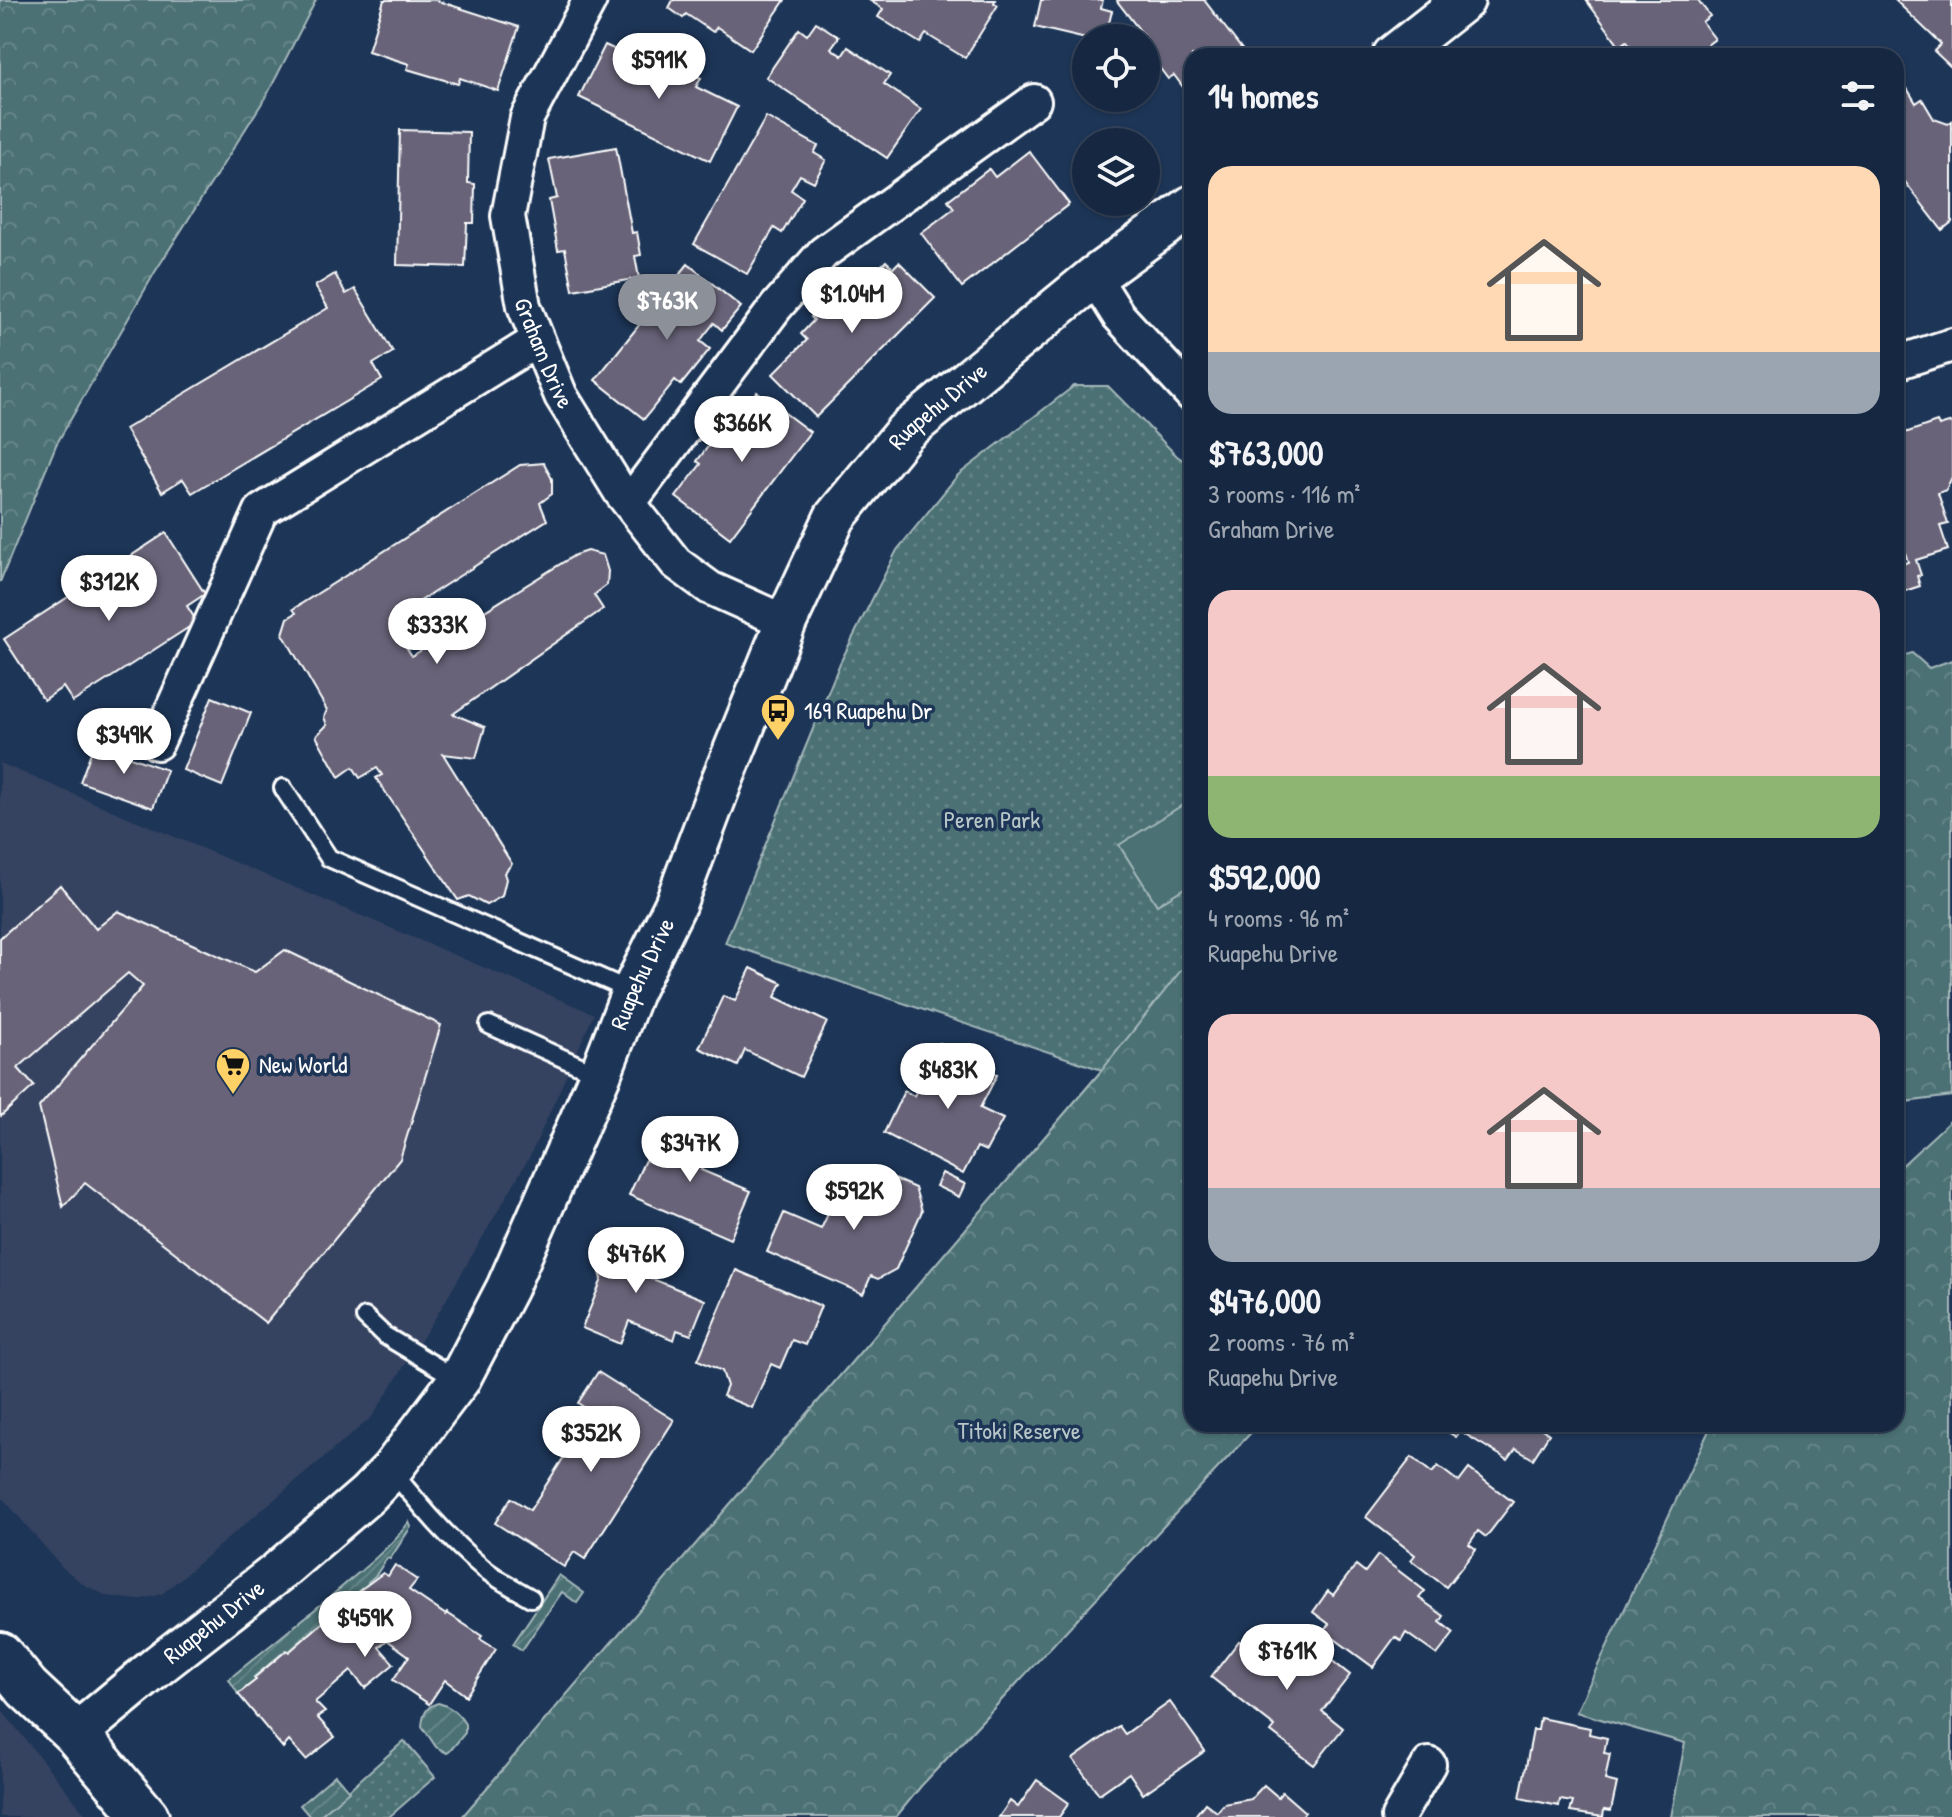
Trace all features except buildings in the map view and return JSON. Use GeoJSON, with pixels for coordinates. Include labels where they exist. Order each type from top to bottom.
{"type":"FeatureCollection","features":[{"type":"Feature","properties":{"kind":"highway"},"geometry":{"type":"LineString","coordinates":[[0,1655],[27,1688],[76,1734],[146,1817]]}},
{"type":"Feature","properties":{"kind":"street","name":"Graham Drive"},"geometry":{"type":"LineString","coordinates":[[590,0],[527,118],[508,216],[524,306],[561,396],[621,493],[676,563],[710,588],[786,622]]}},
{"type":"Feature","properties":{"kind":"street"},"geometry":{"type":"LineString","coordinates":[[1403,48],[1464,0]]}},
{"type":"Feature","properties":{"kind":"street"},"geometry":{"type":"LineString","coordinates":[[630,502],[776,307],[823,253],[1034,101]]}},
{"type":"Feature","properties":{"kind":"street","name":"Ruapehu Drive"},"geometry":{"type":"LineString","coordinates":[[76,1734],[367,1495],[391,1470],[459,1380],[507,1288],[600,1075],[632,992],[675,905],[786,622],[835,517],[905,432],[1094,277],[1184,212]]}},
{"type":"Feature","properties":{"kind":"street"},"geometry":{"type":"LineString","coordinates":[[1094,277],[1118,315],[1184,386]]}},
{"type":"Feature","properties":{"kind":"street"},"geometry":{"type":"LineString","coordinates":[[157,743],[261,511],[538,340]]}},
{"type":"Feature","properties":{"kind":"street"},"geometry":{"type":"LineString","coordinates":[[1904,360],[1952,345]]}},
{"type":"Feature","properties":{"kind":"street"},"geometry":{"type":"LineString","coordinates":[[1398,1817],[1429,1764]]}},
{"type":"Feature","properties":{"kind":"lane"},"geometry":{"type":"LineString","coordinates":[[283,788],[329,858],[632,992]]}},
{"type":"Feature","properties":{"kind":"lane"},"geometry":{"type":"LineString","coordinates":[[489,1025],[600,1075]]}},
{"type":"Feature","properties":{"kind":"lane"},"geometry":{"type":"LineString","coordinates":[[365,1317],[384,1335],[459,1380]]}},
{"type":"Feature","properties":{"kind":"lane"},"geometry":{"type":"LineString","coordinates":[[391,1470],[457,1544],[485,1569],[531,1598]]}},
{"type":"Feature","properties":{"kind":"shaded area"},"geometry":{"type":"Polygon","coordinates":[[[0,763],[594,1014],[530,1156],[442,1307],[372,1417],[162,1594],[138,1600],[107,1596],[83,1584],[62,1567],[0,1495],[0,763]]]}},
{"type":"Feature","properties":{"kind":"shaded area"},"geometry":{"type":"Polygon","coordinates":[[[0,1708],[88,1817],[0,1817],[0,1708]]]}},
{"type":"Feature","properties":{"kind":"green space"},"geometry":{"type":"Polygon","coordinates":[[[0,0],[316,0],[267,95],[155,272],[56,445],[0,582],[0,0]]]}},
{"type":"Feature","properties":{"kind":"green space","name":"Peren Park"},"geometry":{"type":"Polygon","coordinates":[[[1074,386],[1108,386],[1184,461],[1184,1432],[1252,1432],[921,1786],[896,1817],[462,1817],[1102,1070],[725,943],[840,663],[897,550],[958,475],[1074,386]]]}},
{"type":"Feature","properties":{"kind":"green space"},"geometry":{"type":"Polygon","coordinates":[[[1912,653],[1929,668],[1952,660],[1952,1096],[1904,1102],[1904,656],[1912,653]]]}},
{"type":"Feature","properties":{"kind":"green space"},"geometry":{"type":"Polygon","coordinates":[[[1184,804],[1184,888],[1157,905],[1119,845],[1184,804]]]}},
{"type":"Feature","properties":{"kind":"green space","name":"Titoki Reserve"},"geometry":{"type":"Polygon","coordinates":[[[1184,967],[1184,1432],[1252,1432],[921,1786],[896,1817],[462,1817],[1102,1070],[1184,967]]]}},
{"type":"Feature","properties":{"kind":"green space"},"geometry":{"type":"Polygon","coordinates":[[[1952,1119],[1952,1817],[1671,1817],[1685,1743],[1576,1712],[1708,1432],[1904,1432],[1904,1164],[1952,1119]]]}},
{"type":"Feature","properties":{"kind":"green space"},"geometry":{"type":"Polygon","coordinates":[[[409,1522],[411,1527],[369,1584],[289,1652],[286,1650],[238,1694],[229,1679],[367,1566],[409,1522]]]}},
{"type":"Feature","properties":{"kind":"green space"},"geometry":{"type":"Polygon","coordinates":[[[559,1575],[584,1593],[577,1603],[562,1592],[522,1650],[513,1644],[559,1575]]]}},
{"type":"Feature","properties":{"kind":"green space"},"geometry":{"type":"Polygon","coordinates":[[[438,1703],[454,1711],[465,1724],[465,1733],[447,1753],[436,1747],[422,1726],[426,1712],[438,1703]]]}},
{"type":"Feature","properties":{"kind":"green space"},"geometry":{"type":"Polygon","coordinates":[[[404,1741],[435,1777],[389,1817],[318,1817],[404,1741]]]}},
{"type":"Feature","properties":{"kind":"green space"},"geometry":{"type":"Polygon","coordinates":[[[335,1775],[349,1791],[318,1817],[310,1817],[300,1805],[335,1775]]]}},
{"type":"Feature","properties":{"kind":"place","name":"169 Ruapehu Dr"},"geometry":{"type":"Point","coordinates":[778,742]}},
{"type":"Feature","properties":{"kind":"place","name":"New World"},"geometry":{"type":"Point","coordinates":[233,1096]}}]}
